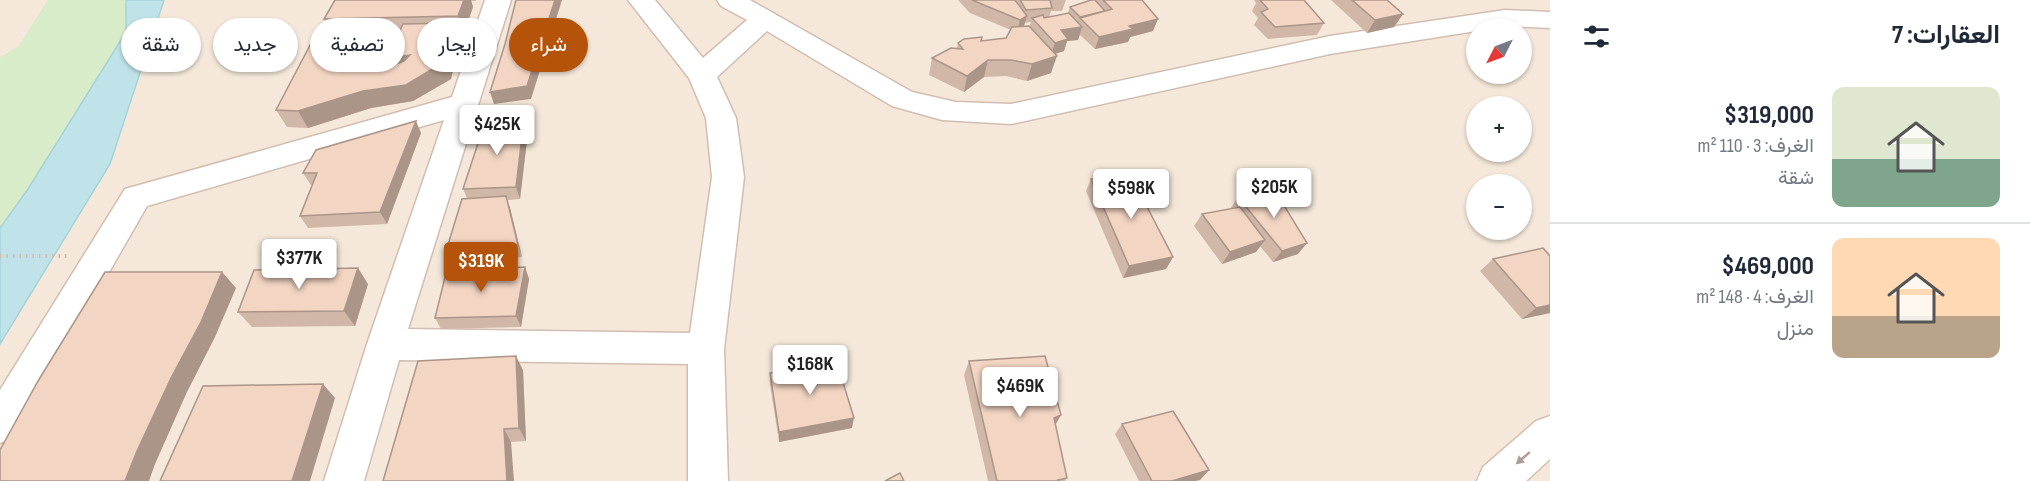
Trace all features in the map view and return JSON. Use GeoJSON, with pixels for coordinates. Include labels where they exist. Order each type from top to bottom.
{"type":"FeatureCollection","features":[{"type":"Feature","properties":{"kind":"street"},"geometry":{"type":"LineString","coordinates":[[344,481],[385,344],[498,0]]}},
{"type":"Feature","properties":{"kind":"street"},"geometry":{"type":"LineString","coordinates":[[641,0],[702,75],[721,118],[728,177],[706,349],[708,481]]}},
{"type":"Feature","properties":{"kind":"street"},"geometry":{"type":"LineString","coordinates":[[730,0],[765,18],[866,81],[902,99],[945,111],[989,115],[1011,114],[1330,45],[1505,18],[1550,20]]}},
{"type":"Feature","properties":{"kind":"street"},"geometry":{"type":"LineString","coordinates":[[702,75],[765,18]]}},
{"type":"Feature","properties":{"kind":"street"},"geometry":{"type":"LineString","coordinates":[[0,425],[136,197],[463,104]]}},
{"type":"Feature","properties":{"kind":"street"},"geometry":{"type":"LineString","coordinates":[[385,344],[706,349]]}},
{"type":"Feature","properties":{"kind":"street"},"geometry":{"type":"LineString","coordinates":[[1497,481],[1550,435]]}},
{"type":"Feature","properties":{"kind":"path"},"geometry":{"type":"LineString","coordinates":[[0,256],[62,256]]}},
{"type":"Feature","properties":{"kind":"shaded area"},"geometry":{"type":"Polygon","coordinates":[[[0,0],[1550,0],[1550,481],[0,481],[0,0]]]}},
{"type":"Feature","properties":{"kind":"green space"},"geometry":{"type":"Polygon","coordinates":[[[48,0],[126,0],[126,18],[121,18],[121,40],[28,189],[0,227],[0,57],[18,47],[48,0]]]}},
{"type":"Feature","properties":{"kind":"water"},"geometry":{"type":"Polygon","coordinates":[[[126,0],[164,0],[158,18],[126,18],[126,0]]]}},
{"type":"Feature","properties":{"kind":"water"},"geometry":{"type":"Polygon","coordinates":[[[121,40],[121,72],[140,72],[110,164],[0,344],[0,228],[28,189],[121,40]]]}},
{"type":"Feature","properties":{"kind":"building"},"geometry":{"type":"Polygon","coordinates":[[[335,0],[464,0],[458,16],[325,18],[335,0]]]}},
{"type":"Feature","properties":{"kind":"building"},"geometry":{"type":"Polygon","coordinates":[[[516,0],[555,0],[549,18],[512,18],[516,0]]]}},
{"type":"Feature","properties":{"kind":"building"},"geometry":{"type":"Polygon","coordinates":[[[972,0],[1015,0],[1027,16],[1020,20],[972,0]]]}},
{"type":"Feature","properties":{"kind":"building"},"geometry":{"type":"Polygon","coordinates":[[[1020,0],[1050,0],[1052,8],[1026,10],[1020,0]]]}},
{"type":"Feature","properties":{"kind":"building"},"geometry":{"type":"Polygon","coordinates":[[[1095,0],[1105,11],[1080,17],[1070,7],[1095,0]]]}},
{"type":"Feature","properties":{"kind":"building"},"geometry":{"type":"Polygon","coordinates":[[[1103,0],[1142,0],[1158,19],[1129,26],[1133,29],[1099,37],[1080,18],[1112,9],[1103,0]]]}},
{"type":"Feature","properties":{"kind":"building"},"geometry":{"type":"Polygon","coordinates":[[[1260,0],[1304,0],[1324,23],[1275,27],[1261,12],[1268,9],[1260,0]]]}},
{"type":"Feature","properties":{"kind":"building"},"geometry":{"type":"Polygon","coordinates":[[[1352,0],[1387,0],[1403,14],[1375,20],[1352,0]]]}},
{"type":"Feature","properties":{"kind":"building"},"geometry":{"type":"Polygon","coordinates":[[[1069,13],[1082,27],[1061,30],[1068,39],[1055,43],[1032,18],[1043,15],[1044,18],[1069,13]]]}},
{"type":"Feature","properties":{"kind":"building"},"geometry":{"type":"Polygon","coordinates":[[[405,24],[417,24],[417,72],[427,72],[406,85],[363,91],[298,111],[276,110],[298,72],[310,45],[310,72],[405,72],[405,60],[410,55],[405,56],[405,24]]]}},
{"type":"Feature","properties":{"kind":"building"},"geometry":{"type":"Polygon","coordinates":[[[1029,26],[1057,56],[1032,64],[1011,60],[988,60],[967,76],[932,58],[951,48],[963,49],[958,43],[964,39],[982,37],[981,41],[1006,38],[1012,27],[1029,26]]]}},
{"type":"Feature","properties":{"kind":"building"},"geometry":{"type":"Polygon","coordinates":[[[509,28],[509,72],[532,72],[527,86],[490,92],[497,72],[509,28]]]}},
{"type":"Feature","properties":{"kind":"building"},"geometry":{"type":"Polygon","coordinates":[[[524,119],[516,187],[463,189],[485,122],[524,119]]]}},
{"type":"Feature","properties":{"kind":"building"},"geometry":{"type":"Polygon","coordinates":[[[416,121],[380,212],[300,216],[317,173],[303,173],[316,150],[416,121]]]}},
{"type":"Feature","properties":{"kind":"building"},"geometry":{"type":"Polygon","coordinates":[[[1130,174],[1173,257],[1129,266],[1091,179],[1130,174]]]}},
{"type":"Feature","properties":{"kind":"building"},"geometry":{"type":"Polygon","coordinates":[[[1274,189],[1307,243],[1282,251],[1238,197],[1274,189]]]}},
{"type":"Feature","properties":{"kind":"building"},"geometry":{"type":"Polygon","coordinates":[[[506,196],[518,245],[446,251],[462,199],[506,196]]]}},
{"type":"Feature","properties":{"kind":"building"},"geometry":{"type":"Polygon","coordinates":[[[1240,207],[1265,240],[1230,252],[1202,214],[1240,207]]]}},
{"type":"Feature","properties":{"kind":"building"},"geometry":{"type":"Polygon","coordinates":[[[1543,248],[1550,256],[1550,305],[1536,308],[1493,259],[1543,248]]]}},
{"type":"Feature","properties":{"kind":"building"},"geometry":{"type":"Polygon","coordinates":[[[525,267],[516,316],[435,318],[447,269],[525,267]]]}},
{"type":"Feature","properties":{"kind":"building"},"geometry":{"type":"Polygon","coordinates":[[[358,268],[344,311],[238,312],[254,270],[358,268]]]}},
{"type":"Feature","properties":{"kind":"building"},"geometry":{"type":"Polygon","coordinates":[[[105,272],[222,272],[201,322],[171,378],[125,481],[0,481],[0,450],[38,381],[105,272]]]}},
{"type":"Feature","properties":{"kind":"building"},"geometry":{"type":"Polygon","coordinates":[[[516,356],[519,428],[504,429],[507,481],[383,481],[418,361],[516,356]]]}},
{"type":"Feature","properties":{"kind":"building"},"geometry":{"type":"Polygon","coordinates":[[[1045,356],[1061,415],[1054,418],[1067,478],[1059,481],[997,481],[969,361],[1045,356]]]}},
{"type":"Feature","properties":{"kind":"building"},"geometry":{"type":"Polygon","coordinates":[[[836,360],[854,418],[779,432],[770,373],[836,360]]]}},
{"type":"Feature","properties":{"kind":"building"},"geometry":{"type":"Polygon","coordinates":[[[323,384],[292,481],[160,481],[203,386],[323,384]]]}},
{"type":"Feature","properties":{"kind":"building"},"geometry":{"type":"Polygon","coordinates":[[[1173,411],[1209,470],[1172,481],[1152,481],[1122,424],[1173,411]]]}},
{"type":"Feature","properties":{"kind":"building"},"geometry":{"type":"Polygon","coordinates":[[[900,473],[904,481],[885,481],[900,473]]]}}]}
